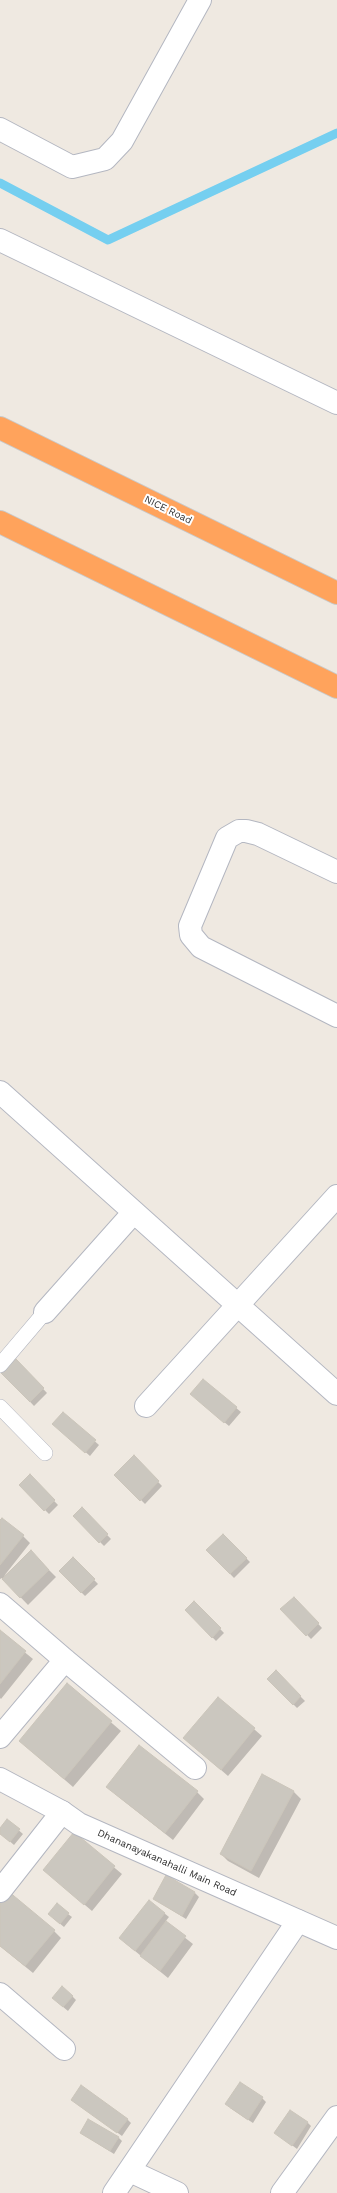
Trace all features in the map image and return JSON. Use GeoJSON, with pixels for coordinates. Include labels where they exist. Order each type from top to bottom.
{"type":"FeatureCollection","features":[{"type":"Feature","properties":{"kind":"highway","name":"NICE Road"},"geometry":{"type":"LineString","coordinates":[[0,428],[337,593]]}},
{"type":"Feature","properties":{"kind":"highway"},"geometry":{"type":"LineString","coordinates":[[0,522],[337,687]]}},
{"type":"Feature","properties":{"kind":"street"},"geometry":{"type":"LineString","coordinates":[[0,129],[72,167],[105,159],[122,141],[200,0]]}},
{"type":"Feature","properties":{"kind":"street"},"geometry":{"type":"LineString","coordinates":[[0,240],[337,403]]}},
{"type":"Feature","properties":{"kind":"street"},"geometry":{"type":"LineString","coordinates":[[337,872],[258,834],[239,831],[227,838],[190,926],[191,935],[201,947],[337,1016]]}},
{"type":"Feature","properties":{"kind":"street"},"geometry":{"type":"LineString","coordinates":[[0,1092],[237,1305],[334,1386]]}},
{"type":"Feature","properties":{"kind":"street"},"geometry":{"type":"LineString","coordinates":[[146,1406],[337,1196]]}},
{"type":"Feature","properties":{"kind":"street"},"geometry":{"type":"LineString","coordinates":[[45,1312],[134,1212]]}},
{"type":"Feature","properties":{"kind":"street"},"geometry":{"type":"LineString","coordinates":[[0,1604],[195,1768]]}},
{"type":"Feature","properties":{"kind":"street"},"geometry":{"type":"LineString","coordinates":[[0,1737],[65,1660]]}},
{"type":"Feature","properties":{"kind":"street","name":"Dhananayakanahalli Main Road"},"geometry":{"type":"LineString","coordinates":[[0,1779],[62,1812],[79,1824],[337,1938]]}},
{"type":"Feature","properties":{"kind":"street"},"geometry":{"type":"LineString","coordinates":[[0,1891],[62,1812]]}},
{"type":"Feature","properties":{"kind":"street"},"geometry":{"type":"LineString","coordinates":[[114,2193],[298,1921]]}},
{"type":"Feature","properties":{"kind":"street"},"geometry":{"type":"LineString","coordinates":[[0,1994],[64,2049]]}},
{"type":"Feature","properties":{"kind":"street"},"geometry":{"type":"LineString","coordinates":[[282,2193],[337,2117]]}},
{"type":"Feature","properties":{"kind":"street"},"geometry":{"type":"LineString","coordinates":[[130,2171],[177,2193]]}},
{"type":"Feature","properties":{"kind":"lane"},"geometry":{"type":"LineString","coordinates":[[0,1365],[45,1312]]}},
{"type":"Feature","properties":{"kind":"lane"},"geometry":{"type":"LineString","coordinates":[[0,1407],[45,1453]]}},
{"type":"Feature","properties":{"kind":"building"},"geometry":{"type":"Polygon","coordinates":[[[16,1359],[44,1388],[30,1402],[1,1373],[16,1359]]]}},
{"type":"Feature","properties":{"kind":"building"},"geometry":{"type":"Polygon","coordinates":[[[203,1379],[237,1407],[224,1423],[190,1394],[203,1379]]]}},
{"type":"Feature","properties":{"kind":"building"},"geometry":{"type":"Polygon","coordinates":[[[63,1412],[96,1440],[85,1453],[52,1424],[63,1412]]]}},
{"type":"Feature","properties":{"kind":"building"},"geometry":{"type":"Polygon","coordinates":[[[134,1455],[159,1481],[140,1501],[114,1475],[134,1455]]]}},
{"type":"Feature","properties":{"kind":"building"},"geometry":{"type":"Polygon","coordinates":[[[30,1474],[55,1500],[44,1511],[19,1485],[30,1474]]]}},
{"type":"Feature","properties":{"kind":"building"},"geometry":{"type":"Polygon","coordinates":[[[82,1507],[108,1534],[99,1543],[73,1516],[82,1507]]]}},
{"type":"Feature","properties":{"kind":"building"},"geometry":{"type":"Polygon","coordinates":[[[2,1518],[24,1535],[0,1565],[0,1520],[2,1518]]]}},
{"type":"Feature","properties":{"kind":"building"},"geometry":{"type":"Polygon","coordinates":[[[223,1534],[247,1558],[230,1574],[206,1550],[223,1534]]]}},
{"type":"Feature","properties":{"kind":"building"},"geometry":{"type":"Polygon","coordinates":[[[31,1550],[49,1570],[20,1598],[2,1579],[31,1550]]]}},
{"type":"Feature","properties":{"kind":"building"},"geometry":{"type":"Polygon","coordinates":[[[73,1557],[95,1579],[81,1593],[59,1571],[73,1557]]]}},
{"type":"Feature","properties":{"kind":"building"},"geometry":{"type":"Polygon","coordinates":[[[294,1597],[319,1623],[306,1636],[280,1609],[294,1597]]]}},
{"type":"Feature","properties":{"kind":"building"},"geometry":{"type":"Polygon","coordinates":[[[194,1601],[221,1628],[212,1638],[185,1610],[194,1601]]]}},
{"type":"Feature","properties":{"kind":"building"},"geometry":{"type":"Polygon","coordinates":[[[0,1630],[26,1651],[0,1684],[0,1630]]]}},
{"type":"Feature","properties":{"kind":"building"},"geometry":{"type":"Polygon","coordinates":[[[276,1670],[301,1696],[293,1705],[267,1679],[276,1670]]]}},
{"type":"Feature","properties":{"kind":"building"},"geometry":{"type":"Polygon","coordinates":[[[67,1683],[112,1721],[64,1779],[19,1741],[67,1683]]]}},
{"type":"Feature","properties":{"kind":"building"},"geometry":{"type":"Polygon","coordinates":[[[218,1697],[255,1728],[221,1770],[183,1738],[218,1697]]]}},
{"type":"Feature","properties":{"kind":"building"},"geometry":{"type":"Polygon","coordinates":[[[139,1745],[198,1791],[165,1833],[106,1787],[139,1745]]]}},
{"type":"Feature","properties":{"kind":"building"},"geometry":{"type":"Polygon","coordinates":[[[262,1774],[294,1791],[251,1871],[220,1854],[262,1774]]]}},
{"type":"Feature","properties":{"kind":"building"},"geometry":{"type":"Polygon","coordinates":[[[7,1819],[20,1829],[10,1842],[0,1834],[0,1828],[7,1819]]]}},
{"type":"Feature","properties":{"kind":"building"},"geometry":{"type":"Polygon","coordinates":[[[74,1832],[115,1866],[84,1905],[43,1870],[74,1832]]]}},
{"type":"Feature","properties":{"kind":"building"},"geometry":{"type":"Polygon","coordinates":[[[166,1875],[195,1892],[182,1916],[153,1899],[166,1875]]]}},
{"type":"Feature","properties":{"kind":"building"},"geometry":{"type":"Polygon","coordinates":[[[8,1891],[55,1930],[25,1966],[0,1946],[0,1900],[8,1891]]]}},
{"type":"Feature","properties":{"kind":"building"},"geometry":{"type":"Polygon","coordinates":[[[149,1900],[165,1913],[135,1951],[119,1938],[149,1900]]]}},
{"type":"Feature","properties":{"kind":"building"},"geometry":{"type":"Polygon","coordinates":[[[57,1903],[69,1913],[60,1924],[48,1914],[57,1903]]]}},
{"type":"Feature","properties":{"kind":"building"},"geometry":{"type":"Polygon","coordinates":[[[166,1921],[186,1936],[160,1971],[140,1956],[166,1921]]]}},
{"type":"Feature","properties":{"kind":"building"},"geometry":{"type":"Polygon","coordinates":[[[62,1986],[73,1996],[63,2007],[52,1998],[62,1986]]]}},
{"type":"Feature","properties":{"kind":"building"},"geometry":{"type":"Polygon","coordinates":[[[240,2082],[263,2097],[248,2120],[225,2104],[240,2082]]]}},
{"type":"Feature","properties":{"kind":"building"},"geometry":{"type":"Polygon","coordinates":[[[81,2085],[128,2119],[117,2133],[71,2100],[81,2085]]]}},
{"type":"Feature","properties":{"kind":"building"},"geometry":{"type":"Polygon","coordinates":[[[290,2110],[308,2122],[292,2146],[274,2133],[290,2110]]]}},
{"type":"Feature","properties":{"kind":"building"},"geometry":{"type":"Polygon","coordinates":[[[88,2119],[119,2137],[110,2151],[80,2133],[88,2119]]]}},
{"type":"Feature","properties":{"kind":"waterway"},"geometry":{"type":"LineString","coordinates":[[0,183],[108,240],[337,133]]}}]}
